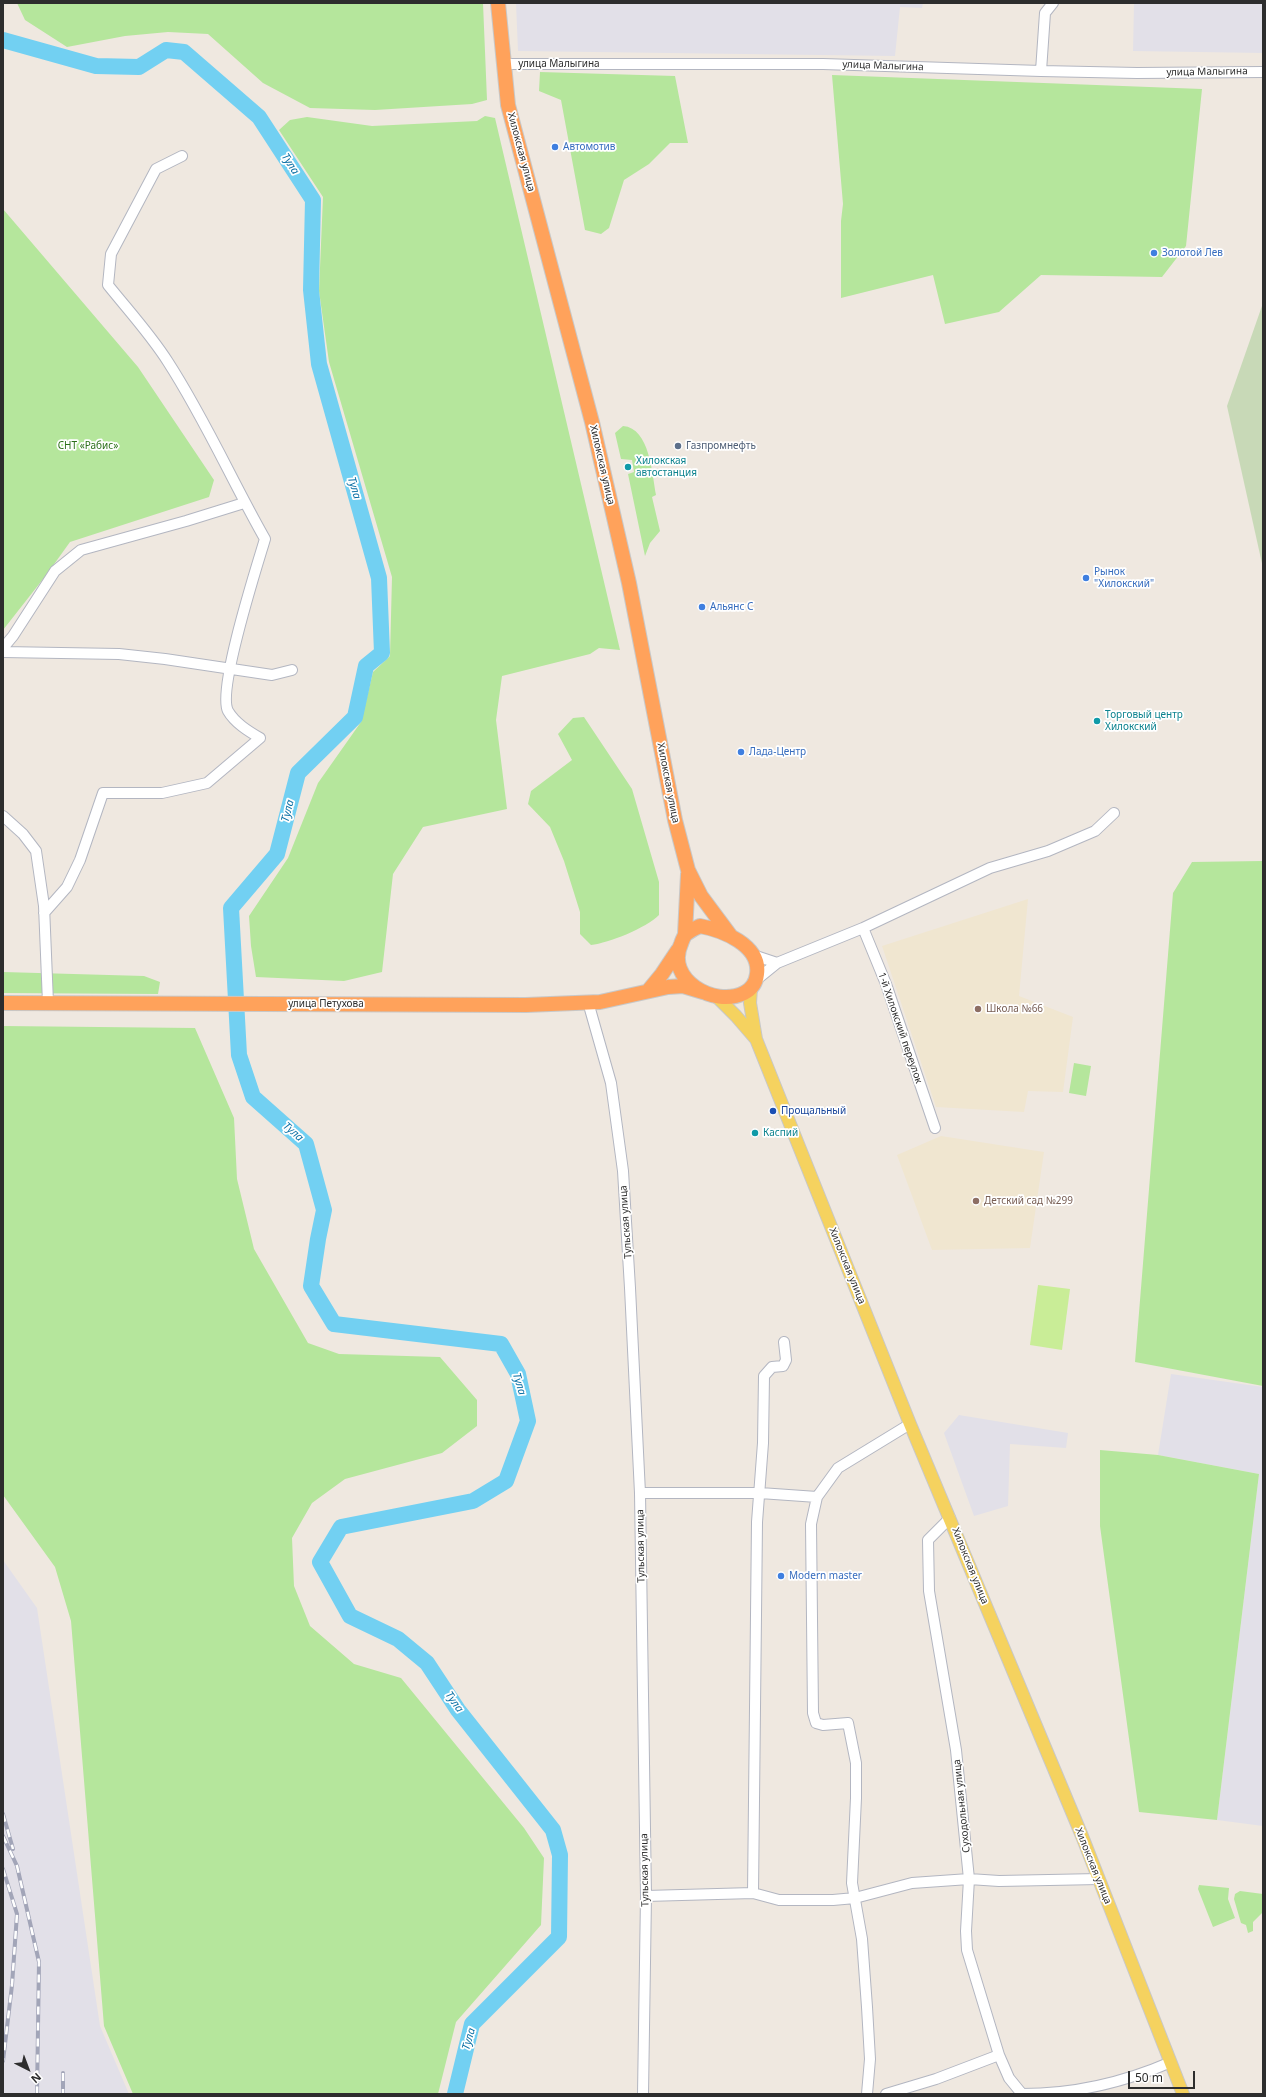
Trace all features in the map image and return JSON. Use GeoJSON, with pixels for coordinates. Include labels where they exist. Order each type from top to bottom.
{"type":"FeatureCollection","features":[{"type":"Feature","properties":{"kind":"highway","name":"Хилокская улица"},"geometry":{"type":"LineString","coordinates":[[498,3],[508,105],[560,294],[594,429],[628,583],[675,820],[688,870]]}},
{"type":"Feature","properties":{"kind":"highway"},"geometry":{"type":"LineString","coordinates":[[648,991],[678,950],[685,934],[688,870]]}},
{"type":"Feature","properties":{"kind":"highway"},"geometry":{"type":"LineString","coordinates":[[688,870],[701,896],[730,935]]}},
{"type":"Feature","properties":{"kind":"highway"},"geometry":{"type":"LineString","coordinates":[[678,950],[682,974],[691,984],[709,994],[728,998],[743,993],[754,984],[757,963],[753,955],[743,944],[720,930],[700,926],[685,934]]}},
{"type":"Feature","properties":{"kind":"highway","name":"улица Петухова"},"geometry":{"type":"LineString","coordinates":[[3,1003],[526,1006],[600,1002],[648,991],[683,986],[709,994]]}},
{"type":"Feature","properties":{"kind":"main road"},"geometry":{"type":"LineString","coordinates":[[754,984],[750,1003],[756,1039]]}},
{"type":"Feature","properties":{"kind":"main road"},"geometry":{"type":"LineString","coordinates":[[709,994],[736,1016],[756,1039]]}},
{"type":"Feature","properties":{"kind":"main road","name":"Хилокская улица"},"geometry":{"type":"LineString","coordinates":[[756,1039],[910,1424],[1099,1879],[1171,2062],[1179,2090]]}},
{"type":"Feature","properties":{"kind":"street"},"geometry":{"type":"LineString","coordinates":[[1040,71],[1045,13],[1053,3]]}},
{"type":"Feature","properties":{"kind":"street","name":"улица Малыгина"},"geometry":{"type":"LineString","coordinates":[[503,64],[823,64],[1137,73],[1263,72]]}},
{"type":"Feature","properties":{"kind":"street"},"geometry":{"type":"LineString","coordinates":[[44,913],[67,887],[80,860],[103,793],[162,793],[207,783],[260,738],[241,726],[227,710],[226,696],[246,602],[265,539],[244,503],[232,476],[168,361],[108,285],[111,254],[156,169],[182,156]]}},
{"type":"Feature","properties":{"kind":"street"},"geometry":{"type":"LineString","coordinates":[[3,648],[13,636],[55,571],[81,550],[186,521],[244,503]]}},
{"type":"Feature","properties":{"kind":"street"},"geometry":{"type":"LineString","coordinates":[[3,652],[118,654],[165,659],[272,675],[292,670]]}},
{"type":"Feature","properties":{"kind":"street"},"geometry":{"type":"LineString","coordinates":[[754,984],[777,963],[863,928],[990,868],[1048,851],[1095,831],[1114,813]]}},
{"type":"Feature","properties":{"kind":"street"},"geometry":{"type":"LineString","coordinates":[[3,816],[23,834],[36,851],[44,913],[48,1003]]}},
{"type":"Feature","properties":{"kind":"street","name":"1-й Хилокский переулок"},"geometry":{"type":"LineString","coordinates":[[863,928],[886,984],[935,1128]]}},
{"type":"Feature","properties":{"kind":"street"},"geometry":{"type":"LineString","coordinates":[[753,955],[777,963]]}},
{"type":"Feature","properties":{"kind":"street","name":"Тульская улица"},"geometry":{"type":"LineString","coordinates":[[588,1002],[612,1083],[623,1171],[640,1493],[646,1896],[643,2094]]}},
{"type":"Feature","properties":{"kind":"street"},"geometry":{"type":"LineString","coordinates":[[753,1894],[757,1522],[760,1493],[764,1376],[772,1367],[783,1366],[786,1360],[784,1342]]}},
{"type":"Feature","properties":{"kind":"street"},"geometry":{"type":"LineString","coordinates":[[868,2094],[870,2059],[862,1939],[852,1882],[856,1763],[848,1723],[822,1725],[816,1723],[814,1712],[811,1524],[817,1497],[838,1468],[910,1424]]}},
{"type":"Feature","properties":{"kind":"street"},"geometry":{"type":"LineString","coordinates":[[640,1493],[760,1493],[817,1497]]}},
{"type":"Feature","properties":{"kind":"street","name":"Суходольная улица"},"geometry":{"type":"LineString","coordinates":[[950,1518],[928,1540],[927,1561],[929,1591],[956,1750],[969,1879],[966,1931],[967,1950],[999,2055],[1008,2078],[1022,2094]]}},
{"type":"Feature","properties":{"kind":"street"},"geometry":{"type":"LineString","coordinates":[[646,1896],[753,1894],[779,1900],[808,1901],[855,1898],[912,1883],[969,1879],[999,1881],[1099,1879]]}},
{"type":"Feature","properties":{"kind":"street"},"geometry":{"type":"LineString","coordinates":[[886,2094],[936,2079],[999,2055]]}},
{"type":"Feature","properties":{"kind":"street"},"geometry":{"type":"LineString","coordinates":[[1022,2094],[1046,2094],[1080,2089],[1147,2073],[1171,2062]]}},
{"type":"Feature","properties":{"kind":"shaded area"},"geometry":{"type":"Polygon","coordinates":[[[516,3],[923,3],[922,8],[900,7],[895,56],[518,51],[516,3]]]}},
{"type":"Feature","properties":{"kind":"shaded area"},"geometry":{"type":"Polygon","coordinates":[[[1134,3],[1263,3],[1263,53],[1133,51],[1134,3]]]}},
{"type":"Feature","properties":{"kind":"shaded area","name":"Школа №66"},"geometry":{"type":"Polygon","coordinates":[[[1028,899],[1019,996],[1073,1017],[1063,1092],[1028,1091],[1024,1112],[936,1107],[882,946],[1028,899]]]}},
{"type":"Feature","properties":{"kind":"shaded area","name":"Детский сад №299"},"geometry":{"type":"Polygon","coordinates":[[[941,1136],[1044,1152],[1030,1248],[932,1250],[897,1155],[941,1136]]]}},
{"type":"Feature","properties":{"kind":"shaded area"},"geometry":{"type":"Polygon","coordinates":[[[1171,1374],[1263,1387],[1263,1826],[1217,1820],[1259,1474],[1158,1455],[1171,1374]]]}},
{"type":"Feature","properties":{"kind":"shaded area"},"geometry":{"type":"Polygon","coordinates":[[[959,1415],[1068,1433],[1066,1448],[1010,1444],[1008,1506],[974,1516],[944,1433],[959,1415]]]}},
{"type":"Feature","properties":{"kind":"shaded area"},"geometry":{"type":"Polygon","coordinates":[[[3,1560],[37,1608],[100,2026],[129,2094],[3,2094],[3,1560]]]}},
{"type":"Feature","properties":{"kind":"green space"},"geometry":{"type":"Polygon","coordinates":[[[17,3],[483,3],[487,100],[472,104],[375,110],[310,108],[263,83],[208,34],[168,32],[125,36],[67,47],[25,20],[17,3]]]}},
{"type":"Feature","properties":{"kind":"green space"},"geometry":{"type":"Polygon","coordinates":[[[540,72],[675,76],[688,143],[670,143],[649,164],[624,180],[609,228],[601,234],[585,230],[561,100],[539,91],[540,72]]]}},
{"type":"Feature","properties":{"kind":"green space"},"geometry":{"type":"Polygon","coordinates":[[[832,75],[1202,89],[1186,246],[1162,277],[1041,275],[999,312],[945,324],[933,275],[841,298],[841,221],[843,204],[832,75]]]}},
{"type":"Feature","properties":{"kind":"green space"},"geometry":{"type":"Polygon","coordinates":[[[485,116],[495,118],[620,650],[599,648],[590,654],[502,676],[496,720],[507,809],[423,827],[393,874],[382,972],[344,981],[256,977],[251,946],[249,916],[288,858],[318,783],[361,722],[373,672],[390,656],[392,577],[329,362],[319,291],[323,197],[279,130],[290,120],[307,117],[372,126],[477,121],[485,116]]]}},
{"type":"Feature","properties":{"kind":"green space","name":"СНТ «Рабис»"},"geometry":{"type":"Polygon","coordinates":[[[3,209],[138,367],[214,480],[209,497],[70,542],[3,630],[3,209]]]}},
{"type":"Feature","properties":{"kind":"green space"},"geometry":{"type":"Polygon","coordinates":[[[1263,303],[1263,568],[1227,406],[1263,303]]]}},
{"type":"Feature","properties":{"kind":"green space"},"geometry":{"type":"Polygon","coordinates":[[[623,426],[632,429],[639,435],[644,443],[651,464],[656,495],[652,497],[660,531],[650,543],[645,556],[628,474],[634,472],[632,460],[621,459],[615,433],[623,426]]]}},
{"type":"Feature","properties":{"kind":"green space"},"geometry":{"type":"Polygon","coordinates":[[[584,717],[632,789],[659,882],[659,915],[637,930],[599,944],[591,945],[580,934],[580,912],[564,861],[550,827],[528,804],[531,791],[572,760],[558,734],[573,718],[584,717]]]}},
{"type":"Feature","properties":{"kind":"green space"},"geometry":{"type":"Polygon","coordinates":[[[1263,861],[1263,1386],[1135,1362],[1173,893],[1192,862],[1263,861]]]}},
{"type":"Feature","properties":{"kind":"green space"},"geometry":{"type":"Polygon","coordinates":[[[3,972],[144,976],[160,982],[158,994],[3,993],[3,972]]]}},
{"type":"Feature","properties":{"kind":"green space"},"geometry":{"type":"Polygon","coordinates":[[[3,1026],[195,1028],[234,1118],[237,1179],[254,1249],[308,1343],[339,1354],[440,1357],[477,1400],[477,1426],[442,1453],[345,1479],[312,1503],[292,1538],[294,1586],[310,1626],[354,1664],[401,1678],[524,1828],[544,1858],[541,1925],[456,2022],[438,2094],[133,2094],[104,2026],[71,1621],[55,1567],[3,1495],[3,1026]]]}},
{"type":"Feature","properties":{"kind":"green space"},"geometry":{"type":"Polygon","coordinates":[[[1074,1063],[1091,1066],[1086,1096],[1069,1093],[1074,1063]]]}},
{"type":"Feature","properties":{"kind":"green space"},"geometry":{"type":"Polygon","coordinates":[[[1038,1285],[1070,1289],[1062,1350],[1030,1345],[1038,1285]]]}},
{"type":"Feature","properties":{"kind":"green space"},"geometry":{"type":"Polygon","coordinates":[[[1100,1450],[1158,1455],[1259,1474],[1217,1820],[1139,1812],[1100,1526],[1100,1450]]]}},
{"type":"Feature","properties":{"kind":"green space"},"geometry":{"type":"Polygon","coordinates":[[[1199,1885],[1229,1888],[1228,1899],[1235,1918],[1213,1927],[1198,1889],[1199,1885]]]}},
{"type":"Feature","properties":{"kind":"green space"},"geometry":{"type":"Polygon","coordinates":[[[1240,1891],[1263,1894],[1263,1912],[1253,1922],[1253,1931],[1248,1933],[1246,1925],[1241,1923],[1234,1899],[1235,1894],[1240,1891]]]}},
{"type":"Feature","properties":{"kind":"waterway","name":"Тула"},"geometry":{"type":"LineString","coordinates":[[3,40],[96,66],[139,67],[166,50],[184,52],[259,117],[313,200],[311,290],[319,364],[379,578],[382,653],[366,666],[355,717],[298,773],[277,854],[231,908],[239,1055],[253,1097],[306,1144],[324,1210],[311,1286],[334,1324],[501,1344],[518,1374],[528,1421],[506,1481],[473,1501],[341,1527],[320,1562],[350,1616],[398,1639],[427,1663],[458,1710],[553,1830],[560,1855],[559,1937],[472,2024],[455,2094]]}},
{"type":"Feature","properties":{"kind":"railway"},"geometry":{"type":"LineString","coordinates":[[3,1814],[13,1849]]}},
{"type":"Feature","properties":{"kind":"railway"},"geometry":{"type":"LineString","coordinates":[[3,1836],[17,1866],[39,1962],[37,2094]]}},
{"type":"Feature","properties":{"kind":"railway"},"geometry":{"type":"LineString","coordinates":[[3,1869],[17,1914],[12,1985],[3,2061]]}},
{"type":"Feature","properties":{"kind":"railway"},"geometry":{"type":"LineString","coordinates":[[63,2073],[63,2094]]}},
{"type":"Feature","properties":{"kind":"place","name":"Автомотив"},"geometry":{"type":"Point","coordinates":[555,147]}},
{"type":"Feature","properties":{"kind":"place","name":"Золотой Лев"},"geometry":{"type":"Point","coordinates":[1154,253]}},
{"type":"Feature","properties":{"kind":"place","name":"Газпромнефть"},"geometry":{"type":"Point","coordinates":[678,446]}},
{"type":"Feature","properties":{"kind":"place","name":"Хилокская автостанция"},"geometry":{"type":"Point","coordinates":[628,467]}},
{"type":"Feature","properties":{"kind":"place","name":"Рынок \"Хилокский\""},"geometry":{"type":"Point","coordinates":[1086,578]}},
{"type":"Feature","properties":{"kind":"place","name":"Альянс С"},"geometry":{"type":"Point","coordinates":[702,607]}},
{"type":"Feature","properties":{"kind":"place","name":"Торговый центр Хилокский"},"geometry":{"type":"Point","coordinates":[1097,721]}},
{"type":"Feature","properties":{"kind":"place","name":"Лада-Центр"},"geometry":{"type":"Point","coordinates":[741,752]}},
{"type":"Feature","properties":{"kind":"place","name":"Школа №66"},"geometry":{"type":"Point","coordinates":[978,1009]}},
{"type":"Feature","properties":{"kind":"place","name":"Прощальный"},"geometry":{"type":"Point","coordinates":[773,1111]}},
{"type":"Feature","properties":{"kind":"place","name":"Каспий"},"geometry":{"type":"Point","coordinates":[755,1133]}},
{"type":"Feature","properties":{"kind":"place","name":"Детский сад №299"},"geometry":{"type":"Point","coordinates":[976,1201]}},
{"type":"Feature","properties":{"kind":"place","name":"Modern master"},"geometry":{"type":"Point","coordinates":[781,1576]}}]}
